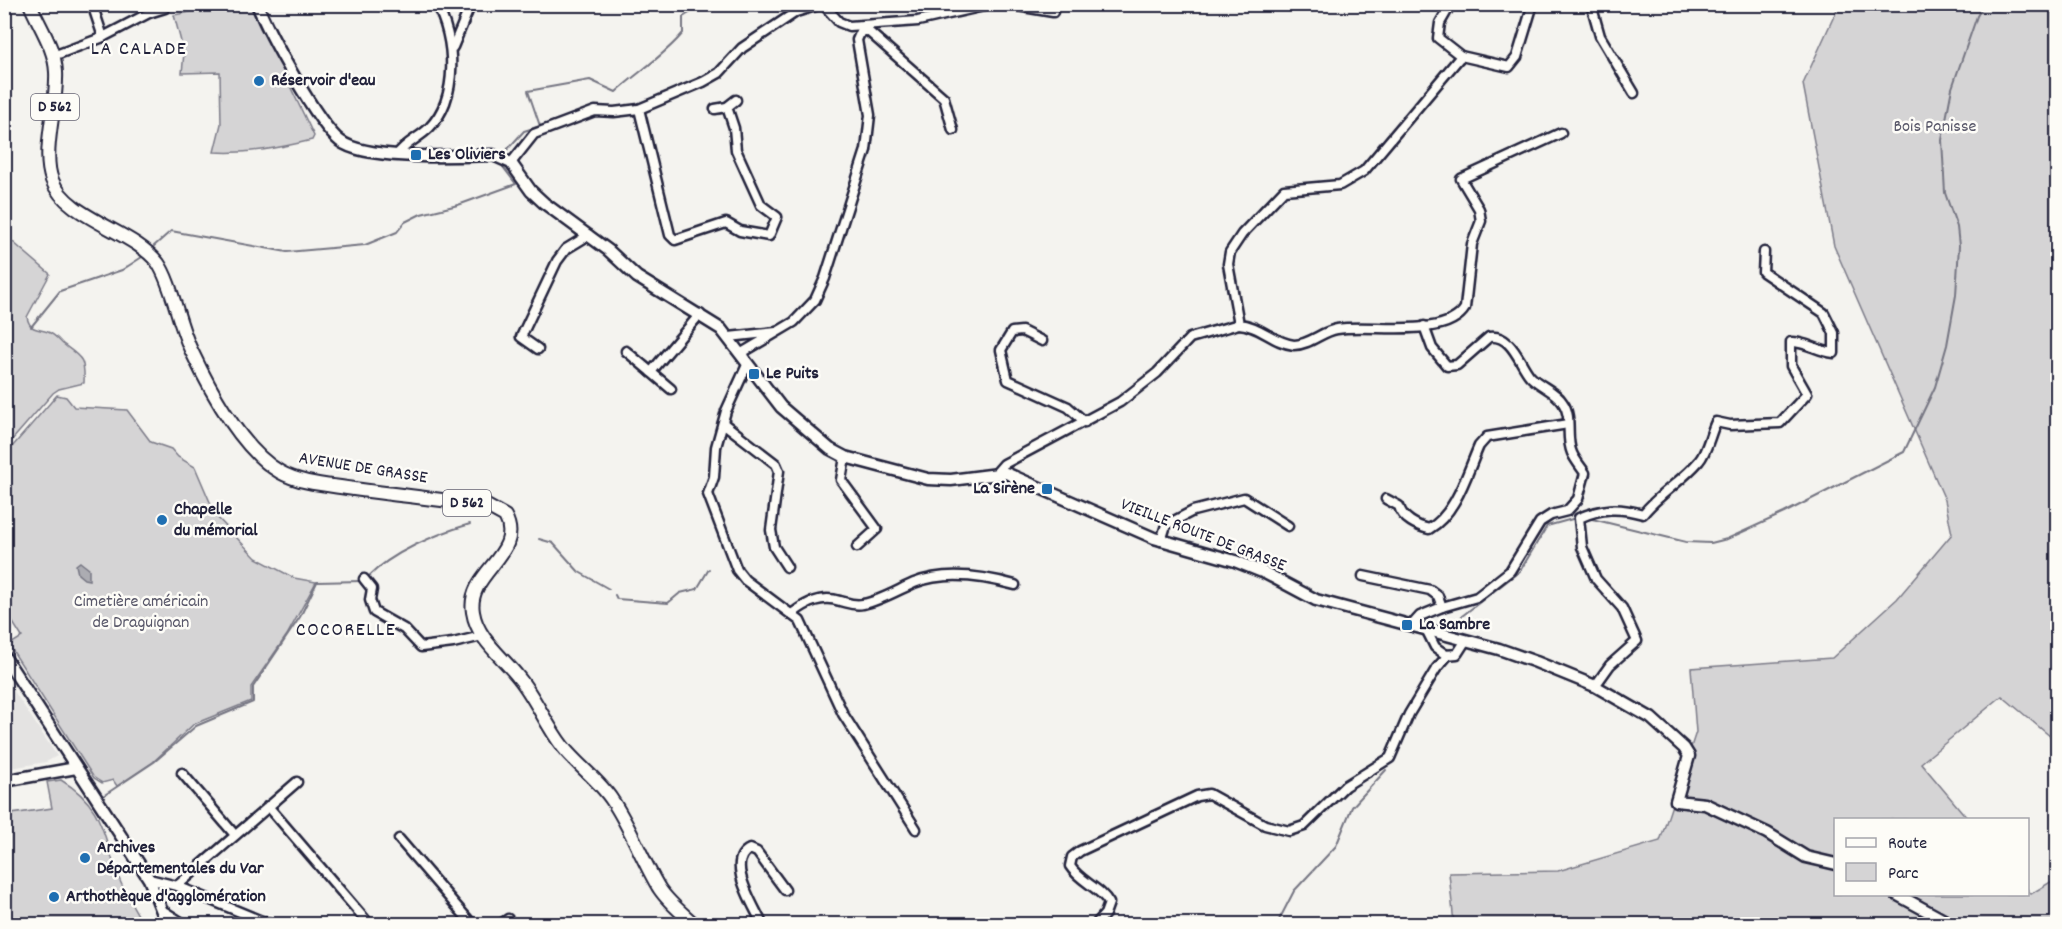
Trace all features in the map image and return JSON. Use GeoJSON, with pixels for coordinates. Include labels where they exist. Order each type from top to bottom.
{"type":"FeatureCollection","features":[{"type":"Feature","properties":{"kind":"main road","name":"AVENUE DE GRASSE"},"geometry":{"type":"LineString","coordinates":[[30,4],[53,56],[56,70],[56,98],[49,157],[53,182],[75,206],[140,246],[158,264],[192,353],[227,414],[258,454],[281,473],[334,486],[485,506],[505,516],[512,533],[510,541],[481,578],[472,602],[476,622],[482,636],[527,688],[564,748],[611,798],[660,889],[694,924]]}},
{"type":"Feature","properties":{"kind":"street"},"geometry":{"type":"LineString","coordinates":[[92,4],[103,37]]}},
{"type":"Feature","properties":{"kind":"street"},"geometry":{"type":"LineString","coordinates":[[257,4],[296,77],[329,130],[340,142],[352,147],[397,155],[493,155],[511,163],[534,134],[595,111],[614,112],[639,109],[719,73],[751,41],[796,12],[823,4],[839,22],[849,26],[918,21],[993,4]]}},
{"type":"Feature","properties":{"kind":"street"},"geometry":{"type":"LineString","coordinates":[[436,4],[448,28],[452,47]]}},
{"type":"Feature","properties":{"kind":"street"},"geometry":{"type":"LineString","coordinates":[[397,155],[429,128],[439,113],[447,92],[452,47],[471,4]]}},
{"type":"Feature","properties":{"kind":"street"},"geometry":{"type":"LineString","coordinates":[[1005,4],[1053,12]]}},
{"type":"Feature","properties":{"kind":"street"},"geometry":{"type":"LineString","coordinates":[[1451,4],[1440,23],[1438,38],[1461,56],[1509,67],[1517,57],[1533,4]]}},
{"type":"Feature","properties":{"kind":"street"},"geometry":{"type":"LineString","coordinates":[[1591,4],[1600,36],[1634,93]]}},
{"type":"Feature","properties":{"kind":"street"},"geometry":{"type":"LineString","coordinates":[[53,56],[103,37],[149,13],[165,8]]}},
{"type":"Feature","properties":{"kind":"street"},"geometry":{"type":"LineString","coordinates":[[740,354],[794,322],[815,300],[825,278],[866,150],[870,115],[857,40],[861,31],[868,31],[944,98],[953,130]]}},
{"type":"Feature","properties":{"kind":"street"},"geometry":{"type":"LineString","coordinates":[[1239,324],[1228,264],[1230,252],[1242,234],[1284,190],[1340,185],[1364,171],[1461,56]]}},
{"type":"Feature","properties":{"kind":"street"},"geometry":{"type":"LineString","coordinates":[[715,109],[727,108],[736,100]]}},
{"type":"Feature","properties":{"kind":"street"},"geometry":{"type":"LineString","coordinates":[[639,109],[670,235],[675,240],[726,223],[740,231],[769,236],[777,217],[761,205],[736,150],[734,128],[727,108]]}},
{"type":"Feature","properties":{"kind":"street"},"geometry":{"type":"LineString","coordinates":[[997,472],[1004,464],[1085,422],[1135,392],[1157,373],[1190,338],[1239,324],[1252,325],[1287,343],[1296,345],[1339,328],[1424,326],[1450,321],[1460,316],[1465,308],[1472,244],[1481,221],[1479,209],[1461,179],[1561,133]]}},
{"type":"Feature","properties":{"kind":"street","name":"VIEILLE ROUTE DE GRASSE"},"geometry":{"type":"LineString","coordinates":[[511,163],[531,192],[588,235],[646,284],[700,314],[729,337],[747,365],[799,425],[830,449],[845,457],[928,479],[951,480],[997,472],[1032,483],[1161,541],[1254,569],[1316,600],[1466,640],[1536,662],[1595,686],[1651,718],[1684,748],[1689,756],[1676,801],[1705,804],[1767,833],[1806,857],[1834,864]]}},
{"type":"Feature","properties":{"kind":"street"},"geometry":{"type":"LineString","coordinates":[[538,349],[521,337],[557,261],[566,249],[588,235]]}},
{"type":"Feature","properties":{"kind":"street"},"geometry":{"type":"LineString","coordinates":[[1595,686],[1610,665],[1637,641],[1622,608],[1596,579],[1582,547],[1579,518],[1601,509],[1623,509],[1643,514],[1654,500],[1679,482],[1701,459],[1716,422],[1730,425],[1780,423],[1807,394],[1791,366],[1791,342],[1805,342],[1819,351],[1834,353],[1834,333],[1824,313],[1763,272],[1764,252]]}},
{"type":"Feature","properties":{"kind":"street"},"geometry":{"type":"LineString","coordinates":[[651,372],[700,314]]}},
{"type":"Feature","properties":{"kind":"street"},"geometry":{"type":"LineString","coordinates":[[1411,626],[1420,616],[1477,597],[1510,572],[1540,522],[1551,515],[1568,511],[1578,500],[1585,473],[1571,452],[1563,402],[1531,376],[1519,356],[1505,342],[1496,336],[1484,339],[1457,366],[1447,366],[1432,348],[1424,326]]}},
{"type":"Feature","properties":{"kind":"street"},"geometry":{"type":"LineString","coordinates":[[729,337],[780,331]]}},
{"type":"Feature","properties":{"kind":"street"},"geometry":{"type":"LineString","coordinates":[[1042,341],[1022,331],[1012,332],[1001,350],[1008,380],[1068,407],[1085,422]]}},
{"type":"Feature","properties":{"kind":"street"},"geometry":{"type":"LineString","coordinates":[[626,351],[671,389]]}},
{"type":"Feature","properties":{"kind":"street"},"geometry":{"type":"LineString","coordinates":[[747,365],[739,377],[723,423],[708,500],[732,561],[741,576],[793,613],[800,621],[819,665],[861,745],[916,829]]}},
{"type":"Feature","properties":{"kind":"street"},"geometry":{"type":"LineString","coordinates":[[723,423],[776,464],[779,471],[771,530],[774,548],[787,567]]}},
{"type":"Feature","properties":{"kind":"street"},"geometry":{"type":"LineString","coordinates":[[1386,499],[1399,506],[1400,512],[1407,518],[1429,529],[1438,524],[1448,512],[1479,446],[1487,437],[1568,424]]}},
{"type":"Feature","properties":{"kind":"street"},"geometry":{"type":"LineString","coordinates":[[845,457],[841,480],[877,529],[857,547]]}},
{"type":"Feature","properties":{"kind":"street"},"geometry":{"type":"LineString","coordinates":[[1161,541],[1166,525],[1179,517],[1244,498],[1288,526]]}},
{"type":"Feature","properties":{"kind":"street"},"geometry":{"type":"LineString","coordinates":[[793,613],[804,605],[828,598],[852,605],[868,603],[918,582],[940,577],[983,576],[1015,585]]}},
{"type":"Feature","properties":{"kind":"street"},"geometry":{"type":"LineString","coordinates":[[1363,576],[1430,590],[1438,596],[1442,607]]}},
{"type":"Feature","properties":{"kind":"street"},"geometry":{"type":"LineString","coordinates":[[366,581],[372,590],[370,600],[374,612],[404,629],[421,646],[453,643],[482,636]]}},
{"type":"Feature","properties":{"kind":"street"},"geometry":{"type":"LineString","coordinates":[[1426,629],[1438,649],[1448,655],[1457,654],[1466,640]]}},
{"type":"Feature","properties":{"kind":"street"},"geometry":{"type":"LineString","coordinates":[[1436,669],[1438,649]]}},
{"type":"Feature","properties":{"kind":"street"},"geometry":{"type":"LineString","coordinates":[[1096,924],[1105,914],[1109,903],[1104,895],[1076,875],[1070,866],[1072,857],[1080,850],[1197,796],[1209,794],[1265,825],[1289,831],[1304,826],[1346,786],[1390,758],[1409,714],[1436,669],[1448,655]]}},
{"type":"Feature","properties":{"kind":"street"},"geometry":{"type":"LineString","coordinates":[[4,656],[149,879],[166,919],[184,924]]}},
{"type":"Feature","properties":{"kind":"street"},"geometry":{"type":"LineString","coordinates":[[4,781],[76,768]]}},
{"type":"Feature","properties":{"kind":"street"},"geometry":{"type":"LineString","coordinates":[[182,773],[235,835]]}},
{"type":"Feature","properties":{"kind":"street"},"geometry":{"type":"LineString","coordinates":[[177,886],[297,782]]}},
{"type":"Feature","properties":{"kind":"street"},"geometry":{"type":"LineString","coordinates":[[268,806],[369,924]]}},
{"type":"Feature","properties":{"kind":"street"},"geometry":{"type":"LineString","coordinates":[[399,839],[472,924]]}},
{"type":"Feature","properties":{"kind":"street"},"geometry":{"type":"LineString","coordinates":[[762,924],[741,876],[741,859],[744,852],[750,849],[757,852],[785,890]]}},
{"type":"Feature","properties":{"kind":"street"},"geometry":{"type":"LineString","coordinates":[[149,879],[177,886],[269,924]]}},
{"type":"Feature","properties":{"kind":"street"},"geometry":{"type":"LineString","coordinates":[[1900,896],[1951,924]]}},
{"type":"Feature","properties":{"kind":"shaded area"},"geometry":{"type":"Polygon","coordinates":[[[80,562],[89,569],[89,580],[78,574],[76,565],[80,562]]]}},
{"type":"Feature","properties":{"kind":"shaded area"},"geometry":{"type":"Polygon","coordinates":[[[4,676],[57,756],[46,762],[5,769],[4,676]]]}},
{"type":"Feature","properties":{"kind":"green space"},"geometry":{"type":"Polygon","coordinates":[[[227,5],[250,5],[260,28],[289,76],[289,84],[314,136],[312,140],[264,150],[214,152],[221,124],[220,72],[182,73],[184,53],[174,15],[227,5]]]}},
{"type":"Feature","properties":{"kind":"green space","name":"Bois Panisse"},"geometry":{"type":"Polygon","coordinates":[[[1839,5],[2057,5],[2057,742],[2002,696],[1921,763],[1967,818],[1834,818],[1834,896],[2029,896],[2029,891],[2031,894],[2057,878],[2057,924],[1454,924],[1449,873],[1558,871],[1660,841],[1696,732],[1691,668],[1832,658],[1897,599],[1952,534],[1945,500],[1834,246],[1803,84],[1839,5]]]}},
{"type":"Feature","properties":{"kind":"green space"},"geometry":{"type":"Polygon","coordinates":[[[6,236],[50,274],[27,317],[30,325],[52,334],[81,359],[84,383],[59,389],[53,393],[5,448],[6,236]]]}},
{"type":"Feature","properties":{"kind":"green space","name":"Cimetière américain de Draguignan"},"geometry":{"type":"Polygon","coordinates":[[[57,395],[66,397],[74,407],[127,410],[151,442],[171,449],[178,457],[195,467],[216,516],[256,558],[294,578],[316,582],[287,635],[251,687],[251,701],[194,724],[153,762],[117,786],[113,780],[102,783],[94,778],[9,645],[22,637],[5,610],[5,455],[57,395]]]}},
{"type":"Feature","properties":{"kind":"green space"},"geometry":{"type":"Polygon","coordinates":[[[61,780],[88,802],[96,814],[121,883],[143,924],[5,924],[5,815],[52,808],[47,782],[61,780]]]}},
{"type":"Feature","properties":{"kind":"waterway"},"geometry":{"type":"LineString","coordinates":[[505,152],[524,131],[540,126],[528,91],[590,80],[616,92],[676,41],[683,33],[683,17],[704,4]]}},
{"type":"Feature","properties":{"kind":"waterway"},"geometry":{"type":"LineString","coordinates":[[1588,518],[1686,542],[1711,543],[1727,539],[1784,513],[1904,452],[1935,387],[1947,345],[1956,295],[1959,246],[1957,227],[1945,193],[1942,140],[1952,88],[1977,16],[1984,4]]}},
{"type":"Feature","properties":{"kind":"waterway"},"geometry":{"type":"LineString","coordinates":[[154,246],[171,231],[287,252],[365,245],[397,232],[405,222],[421,214],[458,205],[516,184],[503,167]]}},
{"type":"Feature","properties":{"kind":"waterway"},"geometry":{"type":"LineString","coordinates":[[31,327],[60,291],[122,270],[142,257]]}},
{"type":"Feature","properties":{"kind":"waterway"},"geometry":{"type":"LineString","coordinates":[[1454,628],[1462,616],[1520,571],[1547,526],[1576,518]]}},
{"type":"Feature","properties":{"kind":"waterway"},"geometry":{"type":"LineString","coordinates":[[367,578],[389,560],[415,545],[470,524]]}},
{"type":"Feature","properties":{"kind":"waterway"},"geometry":{"type":"LineString","coordinates":[[539,539],[553,543],[579,572],[609,589]]}},
{"type":"Feature","properties":{"kind":"waterway"},"geometry":{"type":"LineString","coordinates":[[615,595],[617,599],[668,603],[680,593],[697,589],[709,569]]}},
{"type":"Feature","properties":{"kind":"waterway"},"geometry":{"type":"LineString","coordinates":[[103,796],[154,762],[196,726],[253,702],[253,687],[300,617],[317,582],[362,581]]}},
{"type":"Feature","properties":{"kind":"waterway"},"geometry":{"type":"LineString","coordinates":[[1277,924],[1294,891],[1336,846],[1352,807],[1386,770]]}},
{"type":"Feature","properties":{"kind":"place","name":"Réservoir d'eau"},"geometry":{"type":"Point","coordinates":[259,81]}},
{"type":"Feature","properties":{"kind":"place","name":"Les Oliviers"},"geometry":{"type":"Point","coordinates":[416,155]}},
{"type":"Feature","properties":{"kind":"place","name":"Le Puits"},"geometry":{"type":"Point","coordinates":[754,374]}},
{"type":"Feature","properties":{"kind":"place","name":"La Sirène"},"geometry":{"type":"Point","coordinates":[1047,489]}},
{"type":"Feature","properties":{"kind":"place","name":"Chapelle du mémorial"},"geometry":{"type":"Point","coordinates":[162,520]}},
{"type":"Feature","properties":{"kind":"place","name":"La Sambre"},"geometry":{"type":"Point","coordinates":[1407,625]}},
{"type":"Feature","properties":{"kind":"place","name":"Archives Départementales du Var"},"geometry":{"type":"Point","coordinates":[85,858]}},
{"type":"Feature","properties":{"kind":"place","name":"Arthothèque d'agglomération"},"geometry":{"type":"Point","coordinates":[54,897]}},
{"type":"Feature","properties":{"kind":"district","name":"LA CALADE"},"geometry":{"type":"Point","coordinates":[139,50]}},
{"type":"Feature","properties":{"kind":"district","name":"COCORELLE"},"geometry":{"type":"Point","coordinates":[346,631]}}]}
